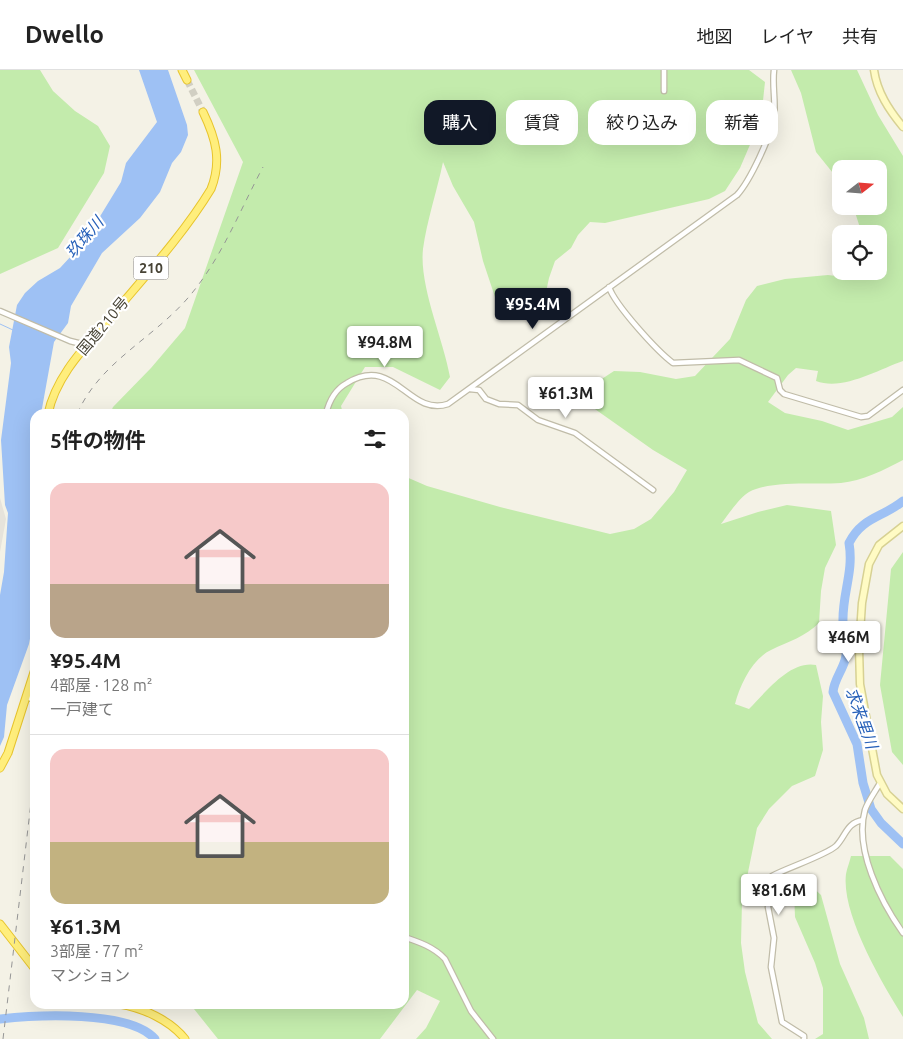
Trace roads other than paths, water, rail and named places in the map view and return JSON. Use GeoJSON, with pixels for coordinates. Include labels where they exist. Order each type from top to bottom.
{"type":"FeatureCollection","features":[{"type":"Feature","properties":{"kind":"highway"},"geometry":{"type":"LineString","coordinates":[[182,70],[187,80]]}},
{"type":"Feature","properties":{"kind":"highway","name":"国道210号"},"geometry":{"type":"LineString","coordinates":[[49,409],[53,394],[86,345],[136,287],[211,189],[217,175],[217,146],[204,112]]}},
{"type":"Feature","properties":{"kind":"highway"},"geometry":{"type":"LineString","coordinates":[[0,768],[8,753],[30,684]]}},
{"type":"Feature","properties":{"kind":"highway"},"geometry":{"type":"LineString","coordinates":[[0,924],[30,963]]}},
{"type":"Feature","properties":{"kind":"highway"},"geometry":{"type":"LineString","coordinates":[[136,1009],[149,1013],[164,1021],[185,1039]]}},
{"type":"Feature","properties":{"kind":"main road"},"geometry":{"type":"LineString","coordinates":[[874,70],[877,86],[886,104],[903,127]]}},
{"type":"Feature","properties":{"kind":"main road"},"geometry":{"type":"LineString","coordinates":[[903,526],[885,538],[873,554],[866,576],[859,648],[860,684],[877,775],[887,794],[903,809]]}},
{"type":"Feature","properties":{"kind":"street"},"geometry":{"type":"LineString","coordinates":[[664,70],[664,91]]}},
{"type":"Feature","properties":{"kind":"street"},"geometry":{"type":"LineString","coordinates":[[328,409],[333,396],[342,385],[364,376],[377,376],[394,381],[421,402],[432,406],[448,404],[737,195],[744,187],[774,118],[774,70]]}},
{"type":"Feature","properties":{"kind":"street"},"geometry":{"type":"LineString","coordinates":[[609,287],[611,293],[636,325],[673,363],[739,360],[777,378],[780,390],[784,394],[861,417],[868,416],[903,390]]}},
{"type":"Feature","properties":{"kind":"street"},"geometry":{"type":"LineString","coordinates":[[2,311],[70,342],[86,345]]}},
{"type":"Feature","properties":{"kind":"street"},"geometry":{"type":"LineString","coordinates":[[468,389],[479,390],[486,399],[499,404],[518,405],[538,420],[575,433],[654,490]]}},
{"type":"Feature","properties":{"kind":"street"},"geometry":{"type":"LineString","coordinates":[[26,696],[30,698]]}},
{"type":"Feature","properties":{"kind":"street"},"geometry":{"type":"LineString","coordinates":[[880,783],[868,803],[863,820],[862,837],[871,870],[885,908],[903,933]]}},
{"type":"Feature","properties":{"kind":"street"},"geometry":{"type":"LineString","coordinates":[[804,1039],[804,1036],[782,1022],[771,967],[774,938],[768,907],[772,876],[836,846],[844,832],[856,821],[863,820]]}},
{"type":"Feature","properties":{"kind":"street"},"geometry":{"type":"LineString","coordinates":[[409,939],[438,952],[445,959],[471,1011],[493,1039]]}},
{"type":"Feature","properties":{"kind":"water"},"geometry":{"type":"Polygon","coordinates":[[[139,70],[168,70],[187,125],[188,135],[181,152],[172,163],[160,192],[140,218],[102,253],[71,306],[68,323],[54,342],[42,409],[30,409],[30,639],[7,705],[4,737],[0,746],[0,595],[4,572],[8,513],[5,505],[1,440],[11,363],[9,347],[17,305],[25,293],[38,281],[60,268],[85,241],[121,182],[126,163],[157,122],[139,70]]]}},
{"type":"Feature","properties":{"kind":"waterway"},"geometry":{"type":"LineString","coordinates":[[0,324],[13,330]]}},
{"type":"Feature","properties":{"kind":"waterway","name":"求来里川"},"geometry":{"type":"LineString","coordinates":[[903,501],[866,523],[854,534],[849,543],[850,564],[843,612],[846,655],[833,692],[857,744],[863,783],[871,809],[881,823],[903,844]]}},
{"type":"Feature","properties":{"kind":"waterway","name":"玖珠川"},"geometry":{"type":"LineString","coordinates":[[0,1019],[36,1016],[104,1019],[125,1023],[142,1030],[155,1039]]}},
{"type":"Feature","properties":{"kind":"tunnel"},"geometry":{"type":"LineString","coordinates":[[187,80],[203,112]]}},
{"type":"Feature","properties":{"kind":"railway"},"geometry":{"type":"LineString","coordinates":[[80,409],[87,396],[112,366],[173,314],[199,284],[220,252],[263,167]]}},
{"type":"Feature","properties":{"kind":"railway"},"geometry":{"type":"LineString","coordinates":[[3,1039],[30,811]]}}]}
